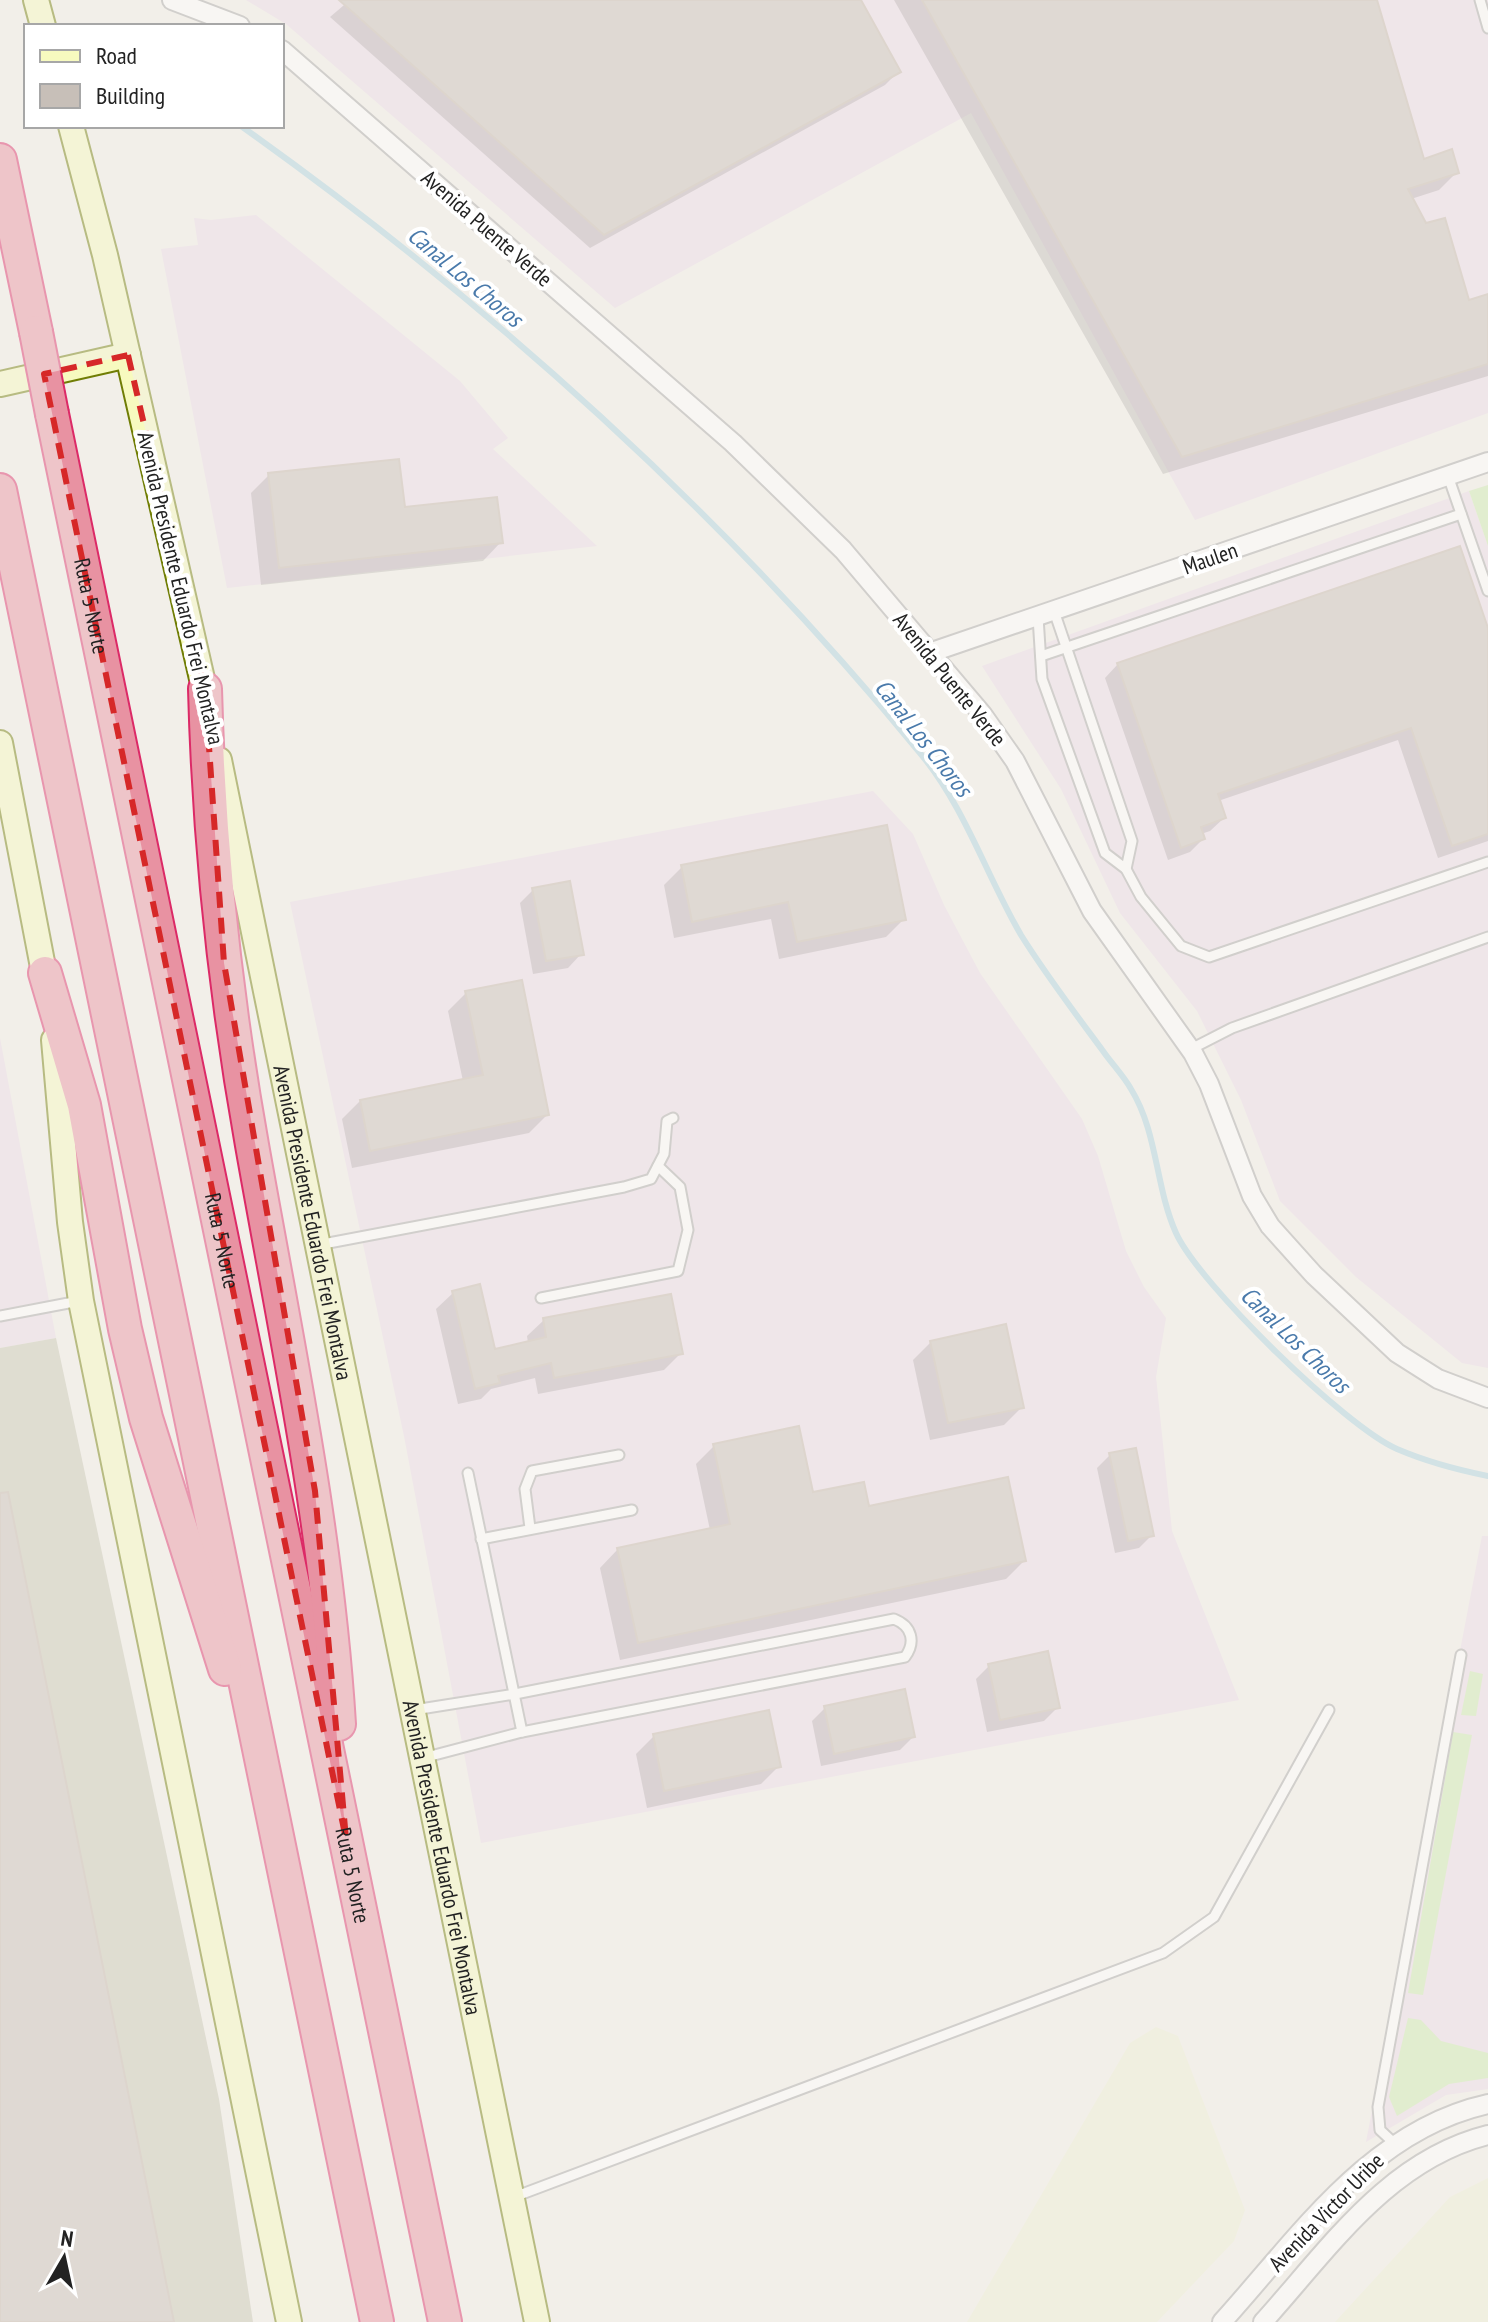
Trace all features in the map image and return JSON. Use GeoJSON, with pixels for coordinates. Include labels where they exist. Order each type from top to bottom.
{"type":"FeatureCollection","features":[{"type":"Feature","properties":{"kind":"highway","name":"Ruta 5 Norte"},"geometry":{"type":"LineString","coordinates":[[0,160],[445,2322]]}},
{"type":"Feature","properties":{"kind":"highway"},"geometry":{"type":"LineString","coordinates":[[0,490],[376,2317]]}},
{"type":"Feature","properties":{"kind":"highway"},"geometry":{"type":"LineString","coordinates":[[205,689],[211,836],[224,963],[252,1145],[315,1491],[333,1644],[346,1839]]}},
{"type":"Feature","properties":{"kind":"highway"},"geometry":{"type":"LineString","coordinates":[[45,973],[84,1105],[125,1329],[146,1418],[202,1601],[263,1769]]}},
{"type":"Feature","properties":{"kind":"main road"},"geometry":{"type":"LineString","coordinates":[[36,0],[42,24]]}},
{"type":"Feature","properties":{"kind":"main road","name":"Avenida Presidente Eduardo Frei Montalva"},"geometry":{"type":"LineString","coordinates":[[71,128],[128,355],[205,689],[537,2322]]}},
{"type":"Feature","properties":{"kind":"main road"},"geometry":{"type":"LineString","coordinates":[[0,384],[128,355]]}},
{"type":"Feature","properties":{"kind":"main road"},"geometry":{"type":"LineString","coordinates":[[0,743],[45,973],[81,1301],[289,2322]]}},
{"type":"Feature","properties":{"kind":"street"},"geometry":{"type":"LineString","coordinates":[[172,0],[235,24]]}},
{"type":"Feature","properties":{"kind":"street","name":"Avenida Puente Verde"},"geometry":{"type":"LineString","coordinates":[[284,52],[745,454],[843,550],[932,652],[1015,761],[1092,911],[1191,1049],[1209,1084],[1252,1196],[1281,1241],[1397,1353],[1438,1379],[1488,1398]]}},
{"type":"Feature","properties":{"kind":"street","name":"Maulen"},"geometry":{"type":"LineString","coordinates":[[932,652],[1488,462]]}},
{"type":"Feature","properties":{"kind":"street","name":"Avenida Victor Uribe"},"geometry":{"type":"LineString","coordinates":[[1222,2322],[1343,2189],[1394,2143],[1431,2122],[1488,2104]]}},
{"type":"Feature","properties":{"kind":"street","name":"Avenida Victor Uribe"},"geometry":{"type":"LineString","coordinates":[[1263,2322],[1396,2179],[1444,2149],[1488,2135]]}},
{"type":"Feature","properties":{"kind":"lane"},"geometry":{"type":"LineString","coordinates":[[1480,0],[1488,28]]}},
{"type":"Feature","properties":{"kind":"lane"},"geometry":{"type":"LineString","coordinates":[[1448,476],[1488,591]]}},
{"type":"Feature","properties":{"kind":"lane"},"geometry":{"type":"LineString","coordinates":[[1041,656],[1067,650],[1461,514]]}},
{"type":"Feature","properties":{"kind":"lane"},"geometry":{"type":"LineString","coordinates":[[1046,614],[1067,650],[1132,841],[1126,869]]}},
{"type":"Feature","properties":{"kind":"lane"},"geometry":{"type":"LineString","coordinates":[[1046,614],[1041,656],[1042,679],[1105,853],[1126,869],[1141,897],[1181,946],[1193,954],[1209,957],[1488,862]]}},
{"type":"Feature","properties":{"kind":"lane"},"geometry":{"type":"LineString","coordinates":[[1191,1049],[1232,1028],[1488,937]]}},
{"type":"Feature","properties":{"kind":"lane"},"geometry":{"type":"LineString","coordinates":[[317,1245],[624,1187],[651,1179],[664,1154],[667,1121],[673,1118]]}},
{"type":"Feature","properties":{"kind":"lane"},"geometry":{"type":"LineString","coordinates":[[541,1298],[678,1271],[688,1230],[680,1187],[658,1166]]}},
{"type":"Feature","properties":{"kind":"lane"},"geometry":{"type":"LineString","coordinates":[[0,1316],[81,1301]]}},
{"type":"Feature","properties":{"kind":"lane"},"geometry":{"type":"LineString","coordinates":[[530,1528],[525,1489],[532,1471],[619,1455]]}},
{"type":"Feature","properties":{"kind":"lane"},"geometry":{"type":"LineString","coordinates":[[468,1473],[522,1732]]}},
{"type":"Feature","properties":{"kind":"lane"},"geometry":{"type":"LineString","coordinates":[[481,1539],[632,1510]]}},
{"type":"Feature","properties":{"kind":"lane"},"geometry":{"type":"LineString","coordinates":[[411,1710],[515,1694],[894,1619],[905,1625],[911,1636],[911,1648],[905,1657],[522,1732],[422,1759]]}},
{"type":"Feature","properties":{"kind":"lane"},"geometry":{"type":"LineString","coordinates":[[1394,2143],[1380,2130],[1378,2107],[1461,1655]]}},
{"type":"Feature","properties":{"kind":"lane"},"geometry":{"type":"LineString","coordinates":[[511,2198],[1163,1953],[1214,1917],[1329,1710]]}},
{"type":"Feature","properties":{"kind":"highlighted area"},"geometry":{"type":"Polygon","coordinates":[[[128,355],[205,689],[224,963],[315,1491],[346,1839],[295,1593],[44,374],[128,355]]]}},
{"type":"Feature","properties":{"kind":"shaded area"},"geometry":{"type":"Polygon","coordinates":[[[246,0],[1488,0],[1488,413],[1195,520],[971,113],[615,308],[286,24],[246,0]]]}},
{"type":"Feature","properties":{"kind":"shaded area"},"geometry":{"type":"Polygon","coordinates":[[[256,215],[460,381],[508,438],[493,449],[597,546],[227,588],[161,249],[198,245],[194,218],[211,220],[256,215]]]}},
{"type":"Feature","properties":{"kind":"shaded area"},"geometry":{"type":"Polygon","coordinates":[[[1469,491],[1488,546],[1488,1368],[1462,1363],[1356,1277],[1280,1201],[1241,1100],[1197,1011],[1120,913],[1061,789],[982,666],[1469,491]]]}},
{"type":"Feature","properties":{"kind":"shaded area"},"geometry":{"type":"Polygon","coordinates":[[[873,791],[913,834],[944,905],[980,973],[1082,1119],[1098,1156],[1126,1251],[1144,1287],[1166,1318],[1156,1377],[1172,1531],[1239,1700],[481,1843],[404,1436],[290,902],[873,791]]]}},
{"type":"Feature","properties":{"kind":"shaded area"},"geometry":{"type":"Polygon","coordinates":[[[0,1038],[56,1338],[0,1348],[0,1038]]]}},
{"type":"Feature","properties":{"kind":"shaded area"},"geometry":{"type":"Polygon","coordinates":[[[56,1338],[219,2099],[253,2322],[0,2322],[0,1348],[56,1338]]]}},
{"type":"Feature","properties":{"kind":"shaded area"},"geometry":{"type":"Polygon","coordinates":[[[1482,1536],[1488,1536],[1488,2089],[1446,2095],[1366,2142],[1482,1536]]]}},
{"type":"Feature","properties":{"kind":"shaded area"},"geometry":{"type":"Polygon","coordinates":[[[1156,2027],[1178,2036],[1245,2210],[1234,2241],[1157,2322],[967,2322],[1130,2043],[1156,2027]]]}},
{"type":"Feature","properties":{"kind":"shaded area"},"geometry":{"type":"Polygon","coordinates":[[[1488,2178],[1488,2322],[1335,2322],[1450,2197],[1488,2178]]]}},
{"type":"Feature","properties":{"kind":"green space"},"geometry":{"type":"Polygon","coordinates":[[[1488,485],[1488,546],[1469,491],[1488,485]]]}},
{"type":"Feature","properties":{"kind":"green space"},"geometry":{"type":"Polygon","coordinates":[[[1470,1671],[1483,1674],[1476,1716],[1461,1715],[1470,1671]]]}},
{"type":"Feature","properties":{"kind":"green space"},"geometry":{"type":"Polygon","coordinates":[[[1453,1732],[1472,1735],[1423,1995],[1408,1993],[1453,1732]]]}},
{"type":"Feature","properties":{"kind":"green space"},"geometry":{"type":"Polygon","coordinates":[[[1408,2018],[1421,2020],[1441,2041],[1488,2053],[1488,2078],[1449,2084],[1397,2116],[1389,2097],[1408,2018]]]}},
{"type":"Feature","properties":{"kind":"building"},"geometry":{"type":"Polygon","coordinates":[[[339,0],[861,0],[901,72],[604,235],[339,0]]]}},
{"type":"Feature","properties":{"kind":"building"},"geometry":{"type":"Polygon","coordinates":[[[922,0],[1377,0],[1424,159],[1452,149],[1459,173],[1408,189],[1426,223],[1445,218],[1469,300],[1488,294],[1488,364],[1182,457],[922,0]]]}},
{"type":"Feature","properties":{"kind":"building"},"geometry":{"type":"Polygon","coordinates":[[[399,459],[405,507],[497,497],[503,543],[279,568],[268,473],[399,459]]]}},
{"type":"Feature","properties":{"kind":"building"},"geometry":{"type":"Polygon","coordinates":[[[1460,546],[1488,628],[1488,834],[1452,846],[1411,728],[1218,794],[1226,818],[1201,827],[1205,839],[1181,848],[1117,663],[1460,546]]]}},
{"type":"Feature","properties":{"kind":"building"},"geometry":{"type":"Polygon","coordinates":[[[887,825],[906,920],[797,942],[788,902],[692,922],[681,865],[887,825]]]}},
{"type":"Feature","properties":{"kind":"building"},"geometry":{"type":"Polygon","coordinates":[[[570,881],[584,955],[546,961],[532,888],[570,881]]]}},
{"type":"Feature","properties":{"kind":"building"},"geometry":{"type":"Polygon","coordinates":[[[522,980],[549,1115],[370,1151],[360,1100],[483,1075],[465,991],[522,980]]]}},
{"type":"Feature","properties":{"kind":"building"},"geometry":{"type":"Polygon","coordinates":[[[480,1284],[495,1349],[546,1337],[543,1318],[671,1294],[683,1354],[554,1378],[551,1363],[498,1376],[500,1383],[475,1389],[452,1291],[480,1284]]]}},
{"type":"Feature","properties":{"kind":"building"},"geometry":{"type":"Polygon","coordinates":[[[1006,1324],[1024,1408],[948,1423],[930,1341],[1006,1324]]]}},
{"type":"Feature","properties":{"kind":"building"},"geometry":{"type":"Polygon","coordinates":[[[799,1426],[813,1492],[864,1482],[869,1506],[1008,1477],[1026,1561],[638,1643],[617,1548],[730,1524],[713,1444],[799,1426]]]}},
{"type":"Feature","properties":{"kind":"building"},"geometry":{"type":"Polygon","coordinates":[[[1136,1448],[1154,1536],[1128,1541],[1109,1453],[1136,1448]]]}},
{"type":"Feature","properties":{"kind":"building"},"geometry":{"type":"Polygon","coordinates":[[[8,1492],[174,2322],[0,2322],[0,1493],[8,1492]]]}},
{"type":"Feature","properties":{"kind":"building"},"geometry":{"type":"Polygon","coordinates":[[[1048,1651],[1060,1708],[1000,1720],[988,1664],[1048,1651]]]}},
{"type":"Feature","properties":{"kind":"building"},"geometry":{"type":"Polygon","coordinates":[[[905,1689],[915,1737],[834,1754],[824,1706],[905,1689]]]}},
{"type":"Feature","properties":{"kind":"building"},"geometry":{"type":"Polygon","coordinates":[[[769,1710],[781,1767],[664,1791],[653,1734],[769,1710]]]}},
{"type":"Feature","properties":{"kind":"waterway","name":"Canal Los Choros"},"geometry":{"type":"LineString","coordinates":[[244,128],[334,194],[514,340],[601,417],[767,580],[920,753],[950,796],[1021,935],[1131,1089],[1152,1142],[1164,1197],[1176,1233],[1213,1285],[1276,1352],[1344,1413],[1374,1435],[1397,1449],[1419,1457],[1488,1476]]}}]}
